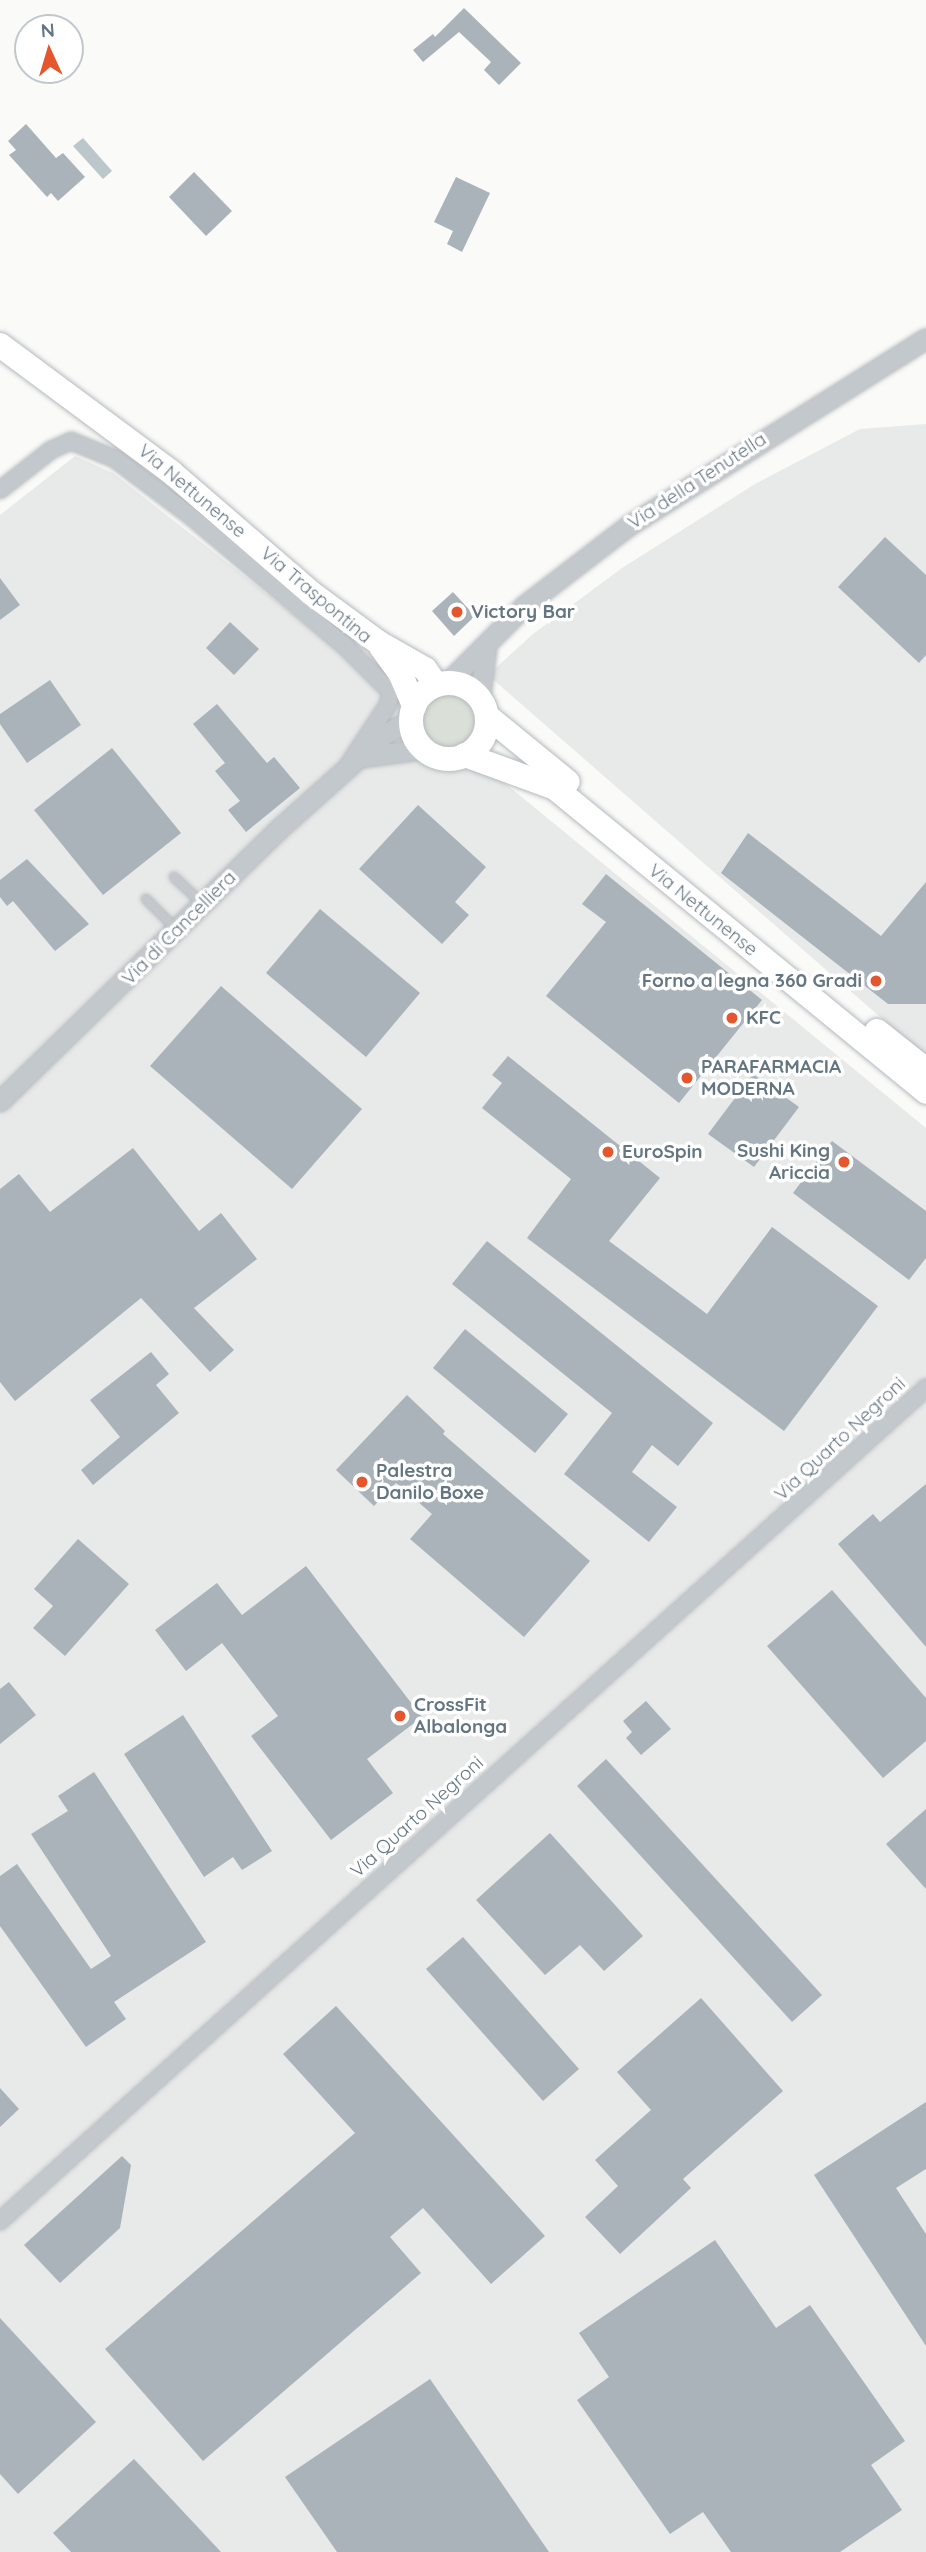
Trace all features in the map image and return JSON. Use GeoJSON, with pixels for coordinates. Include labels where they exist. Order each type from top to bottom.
{"type":"FeatureCollection","features":[{"type":"Feature","properties":{"kind":"main road","name":"Via Nettunense"},"geometry":{"type":"LineString","coordinates":[[0,345],[125,436],[311,593],[379,643],[417,663],[441,684],[465,686],[483,707],[924,1067]]}},
{"type":"Feature","properties":{"kind":"main road","name":"Via Nettunense"},"geometry":{"type":"LineString","coordinates":[[379,643],[401,675],[412,713],[414,736],[424,749],[443,759],[465,755],[555,788],[926,1092]]}},
{"type":"Feature","properties":{"kind":"main road"},"geometry":{"type":"LineString","coordinates":[[412,713],[441,684]]}},
{"type":"Feature","properties":{"kind":"main road"},"geometry":{"type":"LineString","coordinates":[[465,755],[482,739],[483,707]]}},
{"type":"Feature","properties":{"kind":"street","name":"Via della Tenutella"},"geometry":{"type":"LineString","coordinates":[[441,684],[486,649],[526,605],[628,526],[926,338]]}},
{"type":"Feature","properties":{"kind":"street","name":"Via Traspontina"},"geometry":{"type":"LineString","coordinates":[[0,491],[51,450],[71,442],[115,459],[188,514],[346,647],[391,692],[388,705],[350,755],[354,762]]}},
{"type":"Feature","properties":{"kind":"street"},"geometry":{"type":"LineString","coordinates":[[483,707],[486,649]]}},
{"type":"Feature","properties":{"kind":"street","name":"Via di Cancelliera"},"geometry":{"type":"LineString","coordinates":[[0,1101],[354,762],[412,713]]}},
{"type":"Feature","properties":{"kind":"street"},"geometry":{"type":"LineString","coordinates":[[354,762],[424,749]]}},
{"type":"Feature","properties":{"kind":"street","name":"Via Quarto Negroni"},"geometry":{"type":"LineString","coordinates":[[0,2221],[926,1388]]}},
{"type":"Feature","properties":{"kind":"lane"},"geometry":{"type":"LineString","coordinates":[[174,877],[204,904]]}},
{"type":"Feature","properties":{"kind":"lane"},"geometry":{"type":"LineString","coordinates":[[146,900],[177,930]]}},
{"type":"Feature","properties":{"kind":"shaded area"},"geometry":{"type":"Polygon","coordinates":[[[83,138],[112,171],[103,179],[73,146],[83,138]]]}},
{"type":"Feature","properties":{"kind":"shaded area"},"geometry":{"type":"Polygon","coordinates":[[[926,424],[926,1057],[488,675],[533,634],[622,568],[755,484],[860,429],[926,424]]]}},
{"type":"Feature","properties":{"kind":"shaded area"},"geometry":{"type":"Polygon","coordinates":[[[75,456],[113,473],[430,722],[926,1128],[926,2552],[0,2552],[0,515],[75,456]]]}},
{"type":"Feature","properties":{"kind":"shaded area"},"geometry":{"type":"Polygon","coordinates":[[[450,693],[469,701],[477,720],[469,739],[450,747],[431,739],[423,720],[431,701],[450,693]]]}},
{"type":"Feature","properties":{"kind":"building"},"geometry":{"type":"Polygon","coordinates":[[[464,8],[521,63],[499,85],[484,70],[491,62],[459,32],[423,62],[413,50],[433,34],[435,37],[464,8]]]}},
{"type":"Feature","properties":{"kind":"building"},"geometry":{"type":"Polygon","coordinates":[[[26,124],[56,158],[63,153],[85,177],[58,201],[51,193],[47,197],[9,155],[16,150],[8,141],[26,124]]]}},
{"type":"Feature","properties":{"kind":"building"},"geometry":{"type":"Polygon","coordinates":[[[194,172],[232,211],[206,236],[169,197],[194,172]]]}},
{"type":"Feature","properties":{"kind":"building"},"geometry":{"type":"Polygon","coordinates":[[[456,177],[490,193],[462,252],[447,244],[453,231],[434,222],[456,177]]]}},
{"type":"Feature","properties":{"kind":"building"},"geometry":{"type":"Polygon","coordinates":[[[885,537],[926,575],[926,655],[919,663],[838,587],[885,537]]]}},
{"type":"Feature","properties":{"kind":"building"},"geometry":{"type":"Polygon","coordinates":[[[0,578],[20,605],[0,620],[0,578]]]}},
{"type":"Feature","properties":{"kind":"building"},"geometry":{"type":"Polygon","coordinates":[[[453,592],[475,616],[454,636],[432,611],[453,592]]]}},
{"type":"Feature","properties":{"kind":"building"},"geometry":{"type":"Polygon","coordinates":[[[230,622],[259,649],[234,675],[206,648],[230,622]]]}},
{"type":"Feature","properties":{"kind":"building"},"geometry":{"type":"Polygon","coordinates":[[[50,680],[81,725],[27,763],[0,724],[0,714],[50,680]]]}},
{"type":"Feature","properties":{"kind":"building"},"geometry":{"type":"Polygon","coordinates":[[[217,704],[267,763],[274,757],[300,788],[246,832],[228,810],[240,801],[215,771],[225,763],[193,724],[217,704]]]}},
{"type":"Feature","properties":{"kind":"building"},"geometry":{"type":"Polygon","coordinates":[[[112,748],[181,833],[103,895],[34,810],[112,748]]]}},
{"type":"Feature","properties":{"kind":"building"},"geometry":{"type":"Polygon","coordinates":[[[418,805],[486,867],[455,902],[469,915],[442,944],[359,869],[418,805]]]}},
{"type":"Feature","properties":{"kind":"building"},"geometry":{"type":"Polygon","coordinates":[[[748,833],[881,936],[926,882],[926,1004],[888,1004],[721,873],[748,833]]]}},
{"type":"Feature","properties":{"kind":"building"},"geometry":{"type":"Polygon","coordinates":[[[27,859],[89,924],[55,951],[13,901],[7,906],[0,897],[0,880],[27,859]]]}},
{"type":"Feature","properties":{"kind":"building"},"geometry":{"type":"Polygon","coordinates":[[[606,874],[762,1000],[679,1103],[546,996],[606,922],[582,904],[606,874]]]}},
{"type":"Feature","properties":{"kind":"building"},"geometry":{"type":"Polygon","coordinates":[[[320,909],[420,993],[366,1057],[266,973],[320,909]]]}},
{"type":"Feature","properties":{"kind":"building"},"geometry":{"type":"Polygon","coordinates":[[[221,986],[362,1109],[292,1189],[150,1066],[221,986]]]}},
{"type":"Feature","properties":{"kind":"building"},"geometry":{"type":"Polygon","coordinates":[[[508,1056],[660,1178],[609,1241],[707,1314],[772,1227],[878,1306],[784,1431],[527,1238],[571,1179],[482,1108],[502,1083],[492,1075],[508,1056]]]}},
{"type":"Feature","properties":{"kind":"building"},"geometry":{"type":"Polygon","coordinates":[[[753,1074],[799,1107],[754,1167],[708,1134],[753,1074]]]}},
{"type":"Feature","properties":{"kind":"building"},"geometry":{"type":"Polygon","coordinates":[[[832,1141],[926,1211],[926,1258],[909,1280],[793,1193],[832,1141]]]}},
{"type":"Feature","properties":{"kind":"building"},"geometry":{"type":"Polygon","coordinates":[[[133,1148],[199,1231],[221,1213],[257,1259],[194,1308],[234,1350],[210,1372],[141,1298],[15,1401],[0,1382],[0,1189],[19,1174],[50,1212],[133,1148]]]}},
{"type":"Feature","properties":{"kind":"building"},"geometry":{"type":"Polygon","coordinates":[[[487,1241],[713,1423],[678,1466],[652,1445],[632,1472],[677,1507],[649,1542],[564,1474],[612,1413],[452,1284],[487,1241]]]}},
{"type":"Feature","properties":{"kind":"building"},"geometry":{"type":"Polygon","coordinates":[[[465,1329],[568,1414],[535,1453],[433,1368],[465,1329]]]}},
{"type":"Feature","properties":{"kind":"building"},"geometry":{"type":"Polygon","coordinates":[[[151,1352],[169,1374],[156,1385],[179,1413],[93,1485],[81,1470],[120,1437],[90,1400],[151,1352]]]}},
{"type":"Feature","properties":{"kind":"building"},"geometry":{"type":"Polygon","coordinates":[[[407,1395],[445,1431],[443,1434],[590,1561],[524,1637],[410,1539],[432,1514],[396,1483],[374,1506],[336,1470],[407,1395]]]}},
{"type":"Feature","properties":{"kind":"building"},"geometry":{"type":"Polygon","coordinates":[[[926,1484],[926,1647],[838,1544],[873,1514],[880,1522],[926,1484]]]}},
{"type":"Feature","properties":{"kind":"building"},"geometry":{"type":"Polygon","coordinates":[[[78,1539],[129,1584],[65,1656],[33,1628],[53,1606],[34,1589],[78,1539]]]}},
{"type":"Feature","properties":{"kind":"building"},"geometry":{"type":"Polygon","coordinates":[[[306,1566],[422,1717],[367,1759],[393,1793],[331,1840],[251,1736],[278,1716],[222,1643],[186,1671],[155,1630],[217,1583],[242,1615],[306,1566]]]}},
{"type":"Feature","properties":{"kind":"building"},"geometry":{"type":"Polygon","coordinates":[[[832,1590],[926,1698],[926,1741],[883,1778],[767,1646],[832,1590]]]}},
{"type":"Feature","properties":{"kind":"building"},"geometry":{"type":"Polygon","coordinates":[[[9,1682],[36,1715],[0,1744],[0,1689],[9,1682]]]}},
{"type":"Feature","properties":{"kind":"building"},"geometry":{"type":"Polygon","coordinates":[[[646,1701],[671,1729],[641,1755],[626,1738],[632,1732],[623,1721],[646,1701]]]}},
{"type":"Feature","properties":{"kind":"building"},"geometry":{"type":"Polygon","coordinates":[[[183,1715],[272,1851],[242,1870],[233,1857],[204,1877],[124,1754],[183,1715]]]}},
{"type":"Feature","properties":{"kind":"building"},"geometry":{"type":"Polygon","coordinates":[[[606,1759],[822,1995],[792,2022],[577,1786],[606,1759]]]}},
{"type":"Feature","properties":{"kind":"building"},"geometry":{"type":"Polygon","coordinates":[[[94,1772],[206,1942],[114,2002],[126,2019],[86,2047],[0,1926],[0,1876],[17,1864],[91,1969],[111,1956],[31,1834],[68,1811],[58,1796],[94,1772]]]}},
{"type":"Feature","properties":{"kind":"building"},"geometry":{"type":"Polygon","coordinates":[[[926,1809],[926,1889],[886,1844],[926,1809]]]}},
{"type":"Feature","properties":{"kind":"building"},"geometry":{"type":"Polygon","coordinates":[[[550,1833],[643,1936],[604,1971],[580,1945],[545,1975],[476,1900],[550,1833]]]}},
{"type":"Feature","properties":{"kind":"building"},"geometry":{"type":"Polygon","coordinates":[[[463,1937],[579,2069],[543,2101],[426,1969],[463,1937]]]}},
{"type":"Feature","properties":{"kind":"building"},"geometry":{"type":"Polygon","coordinates":[[[701,1998],[783,2091],[683,2179],[691,2188],[620,2254],[585,2217],[618,2186],[595,2160],[651,2110],[617,2072],[701,1998]]]}},
{"type":"Feature","properties":{"kind":"building"},"geometry":{"type":"Polygon","coordinates":[[[336,2006],[545,2236],[491,2284],[423,2208],[390,2237],[421,2273],[203,2461],[105,2349],[355,2133],[283,2054],[336,2006]]]}},
{"type":"Feature","properties":{"kind":"building"},"geometry":{"type":"Polygon","coordinates":[[[0,2088],[19,2109],[0,2127],[0,2088]]]}},
{"type":"Feature","properties":{"kind":"building"},"geometry":{"type":"Polygon","coordinates":[[[926,2102],[926,2169],[896,2188],[926,2234],[926,2346],[814,2175],[926,2102]]]}},
{"type":"Feature","properties":{"kind":"building"},"geometry":{"type":"Polygon","coordinates":[[[122,2156],[131,2165],[120,2228],[60,2283],[24,2245],[122,2156]]]}},
{"type":"Feature","properties":{"kind":"building"},"geometry":{"type":"Polygon","coordinates":[[[715,2240],[776,2328],[810,2305],[905,2441],[871,2465],[902,2510],[840,2552],[731,2552],[703,2512],[670,2534],[577,2400],[609,2377],[579,2333],[715,2240]]]}},
{"type":"Feature","properties":{"kind":"building"},"geometry":{"type":"Polygon","coordinates":[[[0,2318],[96,2422],[18,2494],[0,2474],[0,2318]]]}},
{"type":"Feature","properties":{"kind":"building"},"geometry":{"type":"Polygon","coordinates":[[[430,2379],[549,2552],[337,2552],[285,2477],[430,2379]]]}},
{"type":"Feature","properties":{"kind":"building"},"geometry":{"type":"Polygon","coordinates":[[[134,2459],[221,2552],[71,2552],[53,2533],[134,2459]]]}},
{"type":"Feature","properties":{"kind":"place","name":"Victory Bar"},"geometry":{"type":"Point","coordinates":[457,612]}},
{"type":"Feature","properties":{"kind":"place","name":"Forno a legna 360 Gradi"},"geometry":{"type":"Point","coordinates":[876,981]}},
{"type":"Feature","properties":{"kind":"place","name":"KFC"},"geometry":{"type":"Point","coordinates":[732,1018]}},
{"type":"Feature","properties":{"kind":"place","name":"PARAFARMACIA MODERNA"},"geometry":{"type":"Point","coordinates":[687,1078]}},
{"type":"Feature","properties":{"kind":"place","name":"EuroSpin"},"geometry":{"type":"Point","coordinates":[608,1152]}},
{"type":"Feature","properties":{"kind":"place","name":"Sushi King Ariccia"},"geometry":{"type":"Point","coordinates":[844,1162]}},
{"type":"Feature","properties":{"kind":"place","name":"Palestra Danilo Boxe"},"geometry":{"type":"Point","coordinates":[362,1482]}},
{"type":"Feature","properties":{"kind":"place","name":"CrossFit Albalonga"},"geometry":{"type":"Point","coordinates":[400,1716]}}]}
